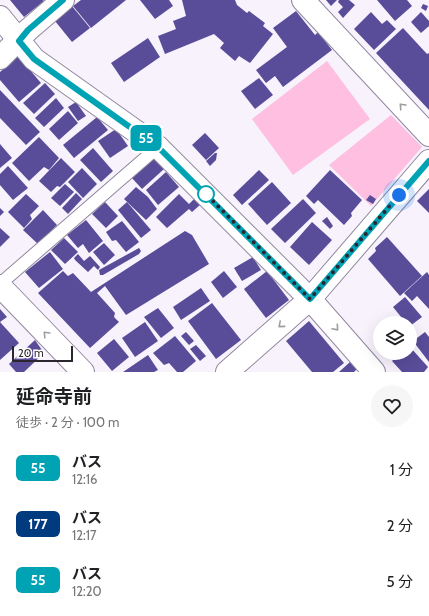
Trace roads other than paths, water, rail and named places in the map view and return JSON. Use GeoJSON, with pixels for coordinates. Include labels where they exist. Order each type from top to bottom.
{"type":"FeatureCollection","features":[{"type":"Feature","properties":{"kind":"street"},"geometry":{"type":"LineString","coordinates":[[0,58],[19,41],[28,30],[63,0]]}},
{"type":"Feature","properties":{"kind":"street"},"geometry":{"type":"LineString","coordinates":[[306,1],[429,134]]}},
{"type":"Feature","properties":{"kind":"street"},"geometry":{"type":"LineString","coordinates":[[0,17],[34,59],[158,147],[310,299],[374,372]]}},
{"type":"Feature","properties":{"kind":"street"},"geometry":{"type":"LineString","coordinates":[[227,372],[310,299],[429,161]]}},
{"type":"Feature","properties":{"kind":"street"},"geometry":{"type":"LineString","coordinates":[[0,285],[83,372]]}},
{"type":"Feature","properties":{"kind":"lane"},"geometry":{"type":"LineString","coordinates":[[0,285],[158,147]]}}]}
